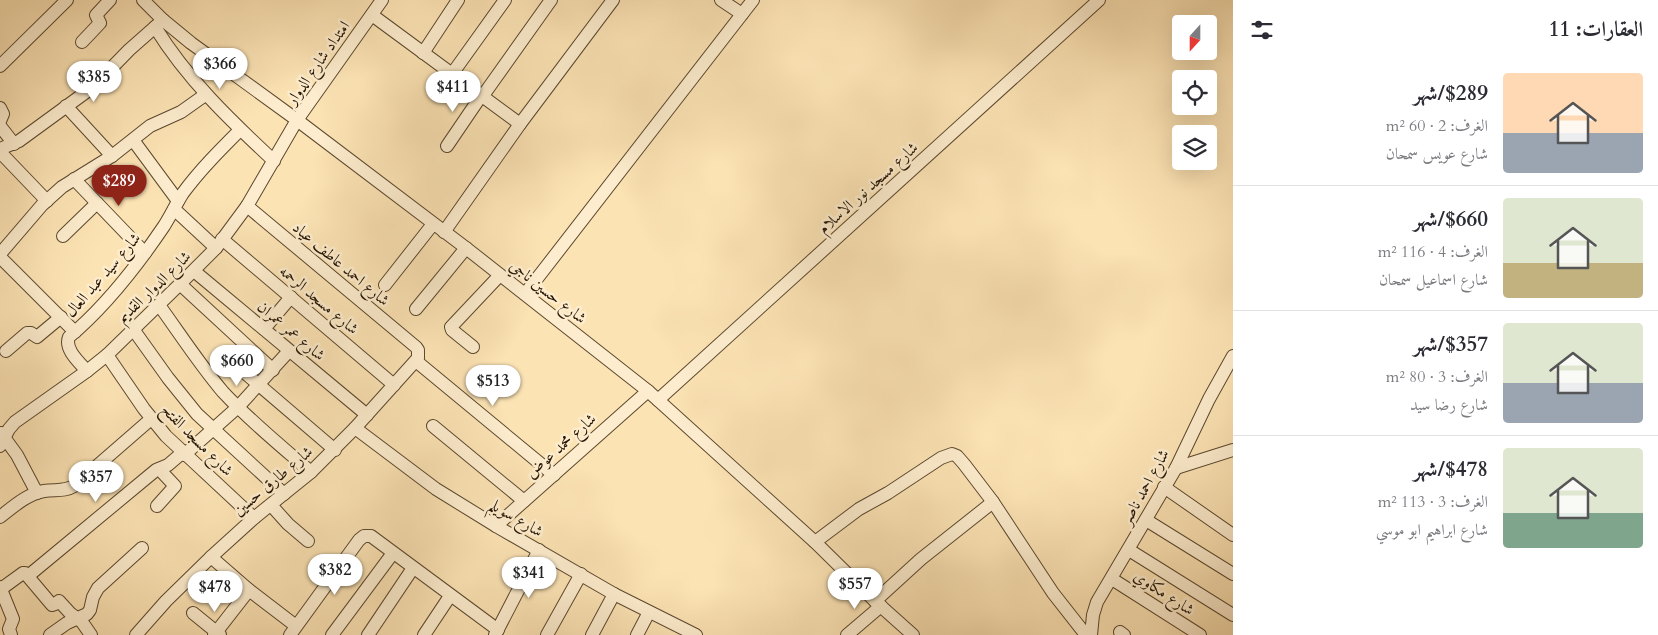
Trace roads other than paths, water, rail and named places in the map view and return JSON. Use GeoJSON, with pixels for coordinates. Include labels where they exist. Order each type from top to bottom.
{"type":"FeatureCollection","features":[{"type":"Feature","properties":{"kind":"street"},"geometry":{"type":"LineString","coordinates":[[0,66],[67,0]]}},
{"type":"Feature","properties":{"kind":"street"},"geometry":{"type":"LineString","coordinates":[[82,42],[100,24],[96,15],[110,0]]}},
{"type":"Feature","properties":{"kind":"street","name":"شارع حسين ناجي"},"geometry":{"type":"LineString","coordinates":[[143,0],[159,23],[191,43],[297,120],[466,248],[648,391],[815,542],[878,604],[913,635]]}},
{"type":"Feature","properties":{"kind":"street","name":"امتداد شارع الدوار"},"geometry":{"type":"LineString","coordinates":[[297,120],[382,0]]}},
{"type":"Feature","properties":{"kind":"street"},"geometry":{"type":"LineString","coordinates":[[423,53],[458,0]]}},
{"type":"Feature","properties":{"kind":"street"},"geometry":{"type":"LineString","coordinates":[[452,74],[505,0]]}},
{"type":"Feature","properties":{"kind":"street"},"geometry":{"type":"LineString","coordinates":[[447,146],[551,0]]}},
{"type":"Feature","properties":{"kind":"street"},"geometry":{"type":"LineString","coordinates":[[385,285],[439,228],[613,0]]}},
{"type":"Feature","properties":{"kind":"street"},"geometry":{"type":"LineString","coordinates":[[721,0],[742,14]]}},
{"type":"Feature","properties":{"kind":"street"},"geometry":{"type":"LineString","coordinates":[[525,294],[753,0]]}},
{"type":"Feature","properties":{"kind":"street","name":"شارع مسجد نور الاسلام"},"geometry":{"type":"LineString","coordinates":[[658,400],[1099,0]]}},
{"type":"Feature","properties":{"kind":"street"},"geometry":{"type":"LineString","coordinates":[[372,15],[520,124]]}},
{"type":"Feature","properties":{"kind":"street"},"geometry":{"type":"LineString","coordinates":[[47,201],[0,151],[14,144],[99,82],[129,50],[159,23],[172,52],[205,95],[274,161]]}},
{"type":"Feature","properties":{"kind":"street"},"geometry":{"type":"LineString","coordinates":[[76,332],[0,256],[47,201],[74,179],[112,156],[150,126],[181,112],[205,95]]}},
{"type":"Feature","properties":{"kind":"street"},"geometry":{"type":"LineString","coordinates":[[66,106],[112,156]]}},
{"type":"Feature","properties":{"kind":"street"},"geometry":{"type":"LineString","coordinates":[[0,108],[3,114],[0,121]]}},
{"type":"Feature","properties":{"kind":"street","name":"شارع الدوار القديم"},"geometry":{"type":"LineString","coordinates":[[1,438],[22,416],[87,371],[106,355],[194,271],[219,244],[246,206],[297,120]]}},
{"type":"Feature","properties":{"kind":"street"},"geometry":{"type":"LineString","coordinates":[[0,126],[14,144]]}},
{"type":"Feature","properties":{"kind":"street","name":"شارع سيد عبد العال"},"geometry":{"type":"LineString","coordinates":[[87,371],[67,345],[69,337],[76,332],[116,288],[145,253],[198,174],[240,130]]}},
{"type":"Feature","properties":{"kind":"street","name":"شارع مسجد الرحمه"},"geometry":{"type":"LineString","coordinates":[[133,140],[176,205],[219,244],[291,297],[394,385]]}},
{"type":"Feature","properties":{"kind":"street"},"geometry":{"type":"LineString","coordinates":[[74,179],[145,253]]}},
{"type":"Feature","properties":{"kind":"street"},"geometry":{"type":"LineString","coordinates":[[63,236],[97,203]]}},
{"type":"Feature","properties":{"kind":"street","name":"شارع احمد عاطف عياد"},"geometry":{"type":"LineString","coordinates":[[246,206],[416,346],[419,354],[416,361]]}},
{"type":"Feature","properties":{"kind":"street"},"geometry":{"type":"LineString","coordinates":[[416,309],[466,248]]}},
{"type":"Feature","properties":{"kind":"street","name":"شارع عمر عمران"},"geometry":{"type":"LineString","coordinates":[[194,271],[367,415]]}},
{"type":"Feature","properties":{"kind":"street"},"geometry":{"type":"LineString","coordinates":[[473,347],[452,330],[451,327],[500,275]]}},
{"type":"Feature","properties":{"kind":"street"},"geometry":{"type":"LineString","coordinates":[[180,284],[273,370]]}},
{"type":"Feature","properties":{"kind":"street"},"geometry":{"type":"LineString","coordinates":[[264,330],[291,297]]}},
{"type":"Feature","properties":{"kind":"street"},"geometry":{"type":"LineString","coordinates":[[159,305],[210,376],[238,407],[311,472]]}},
{"type":"Feature","properties":{"kind":"street"},"geometry":{"type":"LineString","coordinates":[[6,351],[28,333],[37,337],[61,317]]}},
{"type":"Feature","properties":{"kind":"street"},"geometry":{"type":"LineString","coordinates":[[133,329],[182,396],[213,430],[284,494]]}},
{"type":"Feature","properties":{"kind":"street"},"geometry":{"type":"LineString","coordinates":[[28,576],[159,469],[183,454],[213,430],[238,407],[289,351]]}},
{"type":"Feature","properties":{"kind":"street","name":"شارع مسجد الفتح"},"geometry":{"type":"LineString","coordinates":[[106,355],[151,419],[183,454],[254,518]]}},
{"type":"Feature","properties":{"kind":"street","name":"شارع احمد ناصر"},"geometry":{"type":"LineString","coordinates":[[1091,635],[1093,615],[1097,602],[1176,468],[1209,399],[1233,356]]}},
{"type":"Feature","properties":{"kind":"street"},"geometry":{"type":"LineString","coordinates":[[231,361],[334,450]]}},
{"type":"Feature","properties":{"kind":"street"},"geometry":{"type":"LineString","coordinates":[[416,361],[554,475]]}},
{"type":"Feature","properties":{"kind":"street","name":"شارع طارق حسين"},"geometry":{"type":"LineString","coordinates":[[136,635],[166,601],[211,557],[254,518],[311,472],[334,450],[416,361]]}},
{"type":"Feature","properties":{"kind":"street","name":"شارع محمد عوض"},"geometry":{"type":"LineString","coordinates":[[496,526],[648,391]]}},
{"type":"Feature","properties":{"kind":"street"},"geometry":{"type":"LineString","coordinates":[[0,516],[32,494],[62,490],[74,486],[151,419]]}},
{"type":"Feature","properties":{"kind":"street"},"geometry":{"type":"LineString","coordinates":[[433,426],[524,501]]}},
{"type":"Feature","properties":{"kind":"street","name":"شارع سويلم"},"geometry":{"type":"LineString","coordinates":[[355,428],[436,489],[496,526],[682,632],[696,635]]}},
{"type":"Feature","properties":{"kind":"street"},"geometry":{"type":"LineString","coordinates":[[1,438],[24,467],[37,493]]}},
{"type":"Feature","properties":{"kind":"street"},"geometry":{"type":"LineString","coordinates":[[1176,468],[1233,450]]}},
{"type":"Feature","properties":{"kind":"street"},"geometry":{"type":"LineString","coordinates":[[815,542],[859,509],[895,489],[947,455],[952,454],[957,456],[993,502],[1053,593],[1086,635]]}},
{"type":"Feature","properties":{"kind":"street"},"geometry":{"type":"LineString","coordinates":[[157,506],[175,486],[159,469]]}},
{"type":"Feature","properties":{"kind":"street"},"geometry":{"type":"LineString","coordinates":[[1164,487],[1233,535]]}},
{"type":"Feature","properties":{"kind":"street"},"geometry":{"type":"LineString","coordinates":[[847,635],[921,559],[993,502]]}},
{"type":"Feature","properties":{"kind":"street"},"geometry":{"type":"LineString","coordinates":[[271,505],[288,524],[308,541]]}},
{"type":"Feature","properties":{"kind":"street"},"geometry":{"type":"LineString","coordinates":[[1146,520],[1233,574]]}},
{"type":"Feature","properties":{"kind":"street"},"geometry":{"type":"LineString","coordinates":[[211,557],[293,630],[359,540],[364,536],[370,536],[496,632],[539,550]]}},
{"type":"Feature","properties":{"kind":"street"},"geometry":{"type":"LineString","coordinates":[[50,635],[90,610],[93,597],[98,588],[142,548]]}},
{"type":"Feature","properties":{"kind":"street"},"geometry":{"type":"LineString","coordinates":[[1129,550],[1233,615]]}},
{"type":"Feature","properties":{"kind":"street"},"geometry":{"type":"LineString","coordinates":[[332,635],[393,553]]}},
{"type":"Feature","properties":{"kind":"street"},"geometry":{"type":"LineString","coordinates":[[368,635],[413,568]]}},
{"type":"Feature","properties":{"kind":"street"},"geometry":{"type":"LineString","coordinates":[[11,635],[8,629],[13,619],[1,588],[22,573],[25,573],[52,605],[61,601],[91,635]]}},
{"type":"Feature","properties":{"kind":"street"},"geometry":{"type":"LineString","coordinates":[[547,635],[581,574]]}},
{"type":"Feature","properties":{"kind":"street","name":"شارع مكاوي"},"geometry":{"type":"LineString","coordinates":[[1112,579],[1200,635]]}},
{"type":"Feature","properties":{"kind":"street"},"geometry":{"type":"LineString","coordinates":[[193,613],[217,634],[249,590]]}},
{"type":"Feature","properties":{"kind":"street"},"geometry":{"type":"LineString","coordinates":[[592,635],[614,594]]}},
{"type":"Feature","properties":{"kind":"street"},"geometry":{"type":"LineString","coordinates":[[424,635],[450,596]]}},
{"type":"Feature","properties":{"kind":"street"},"geometry":{"type":"LineString","coordinates":[[637,635],[649,612]]}}]}
